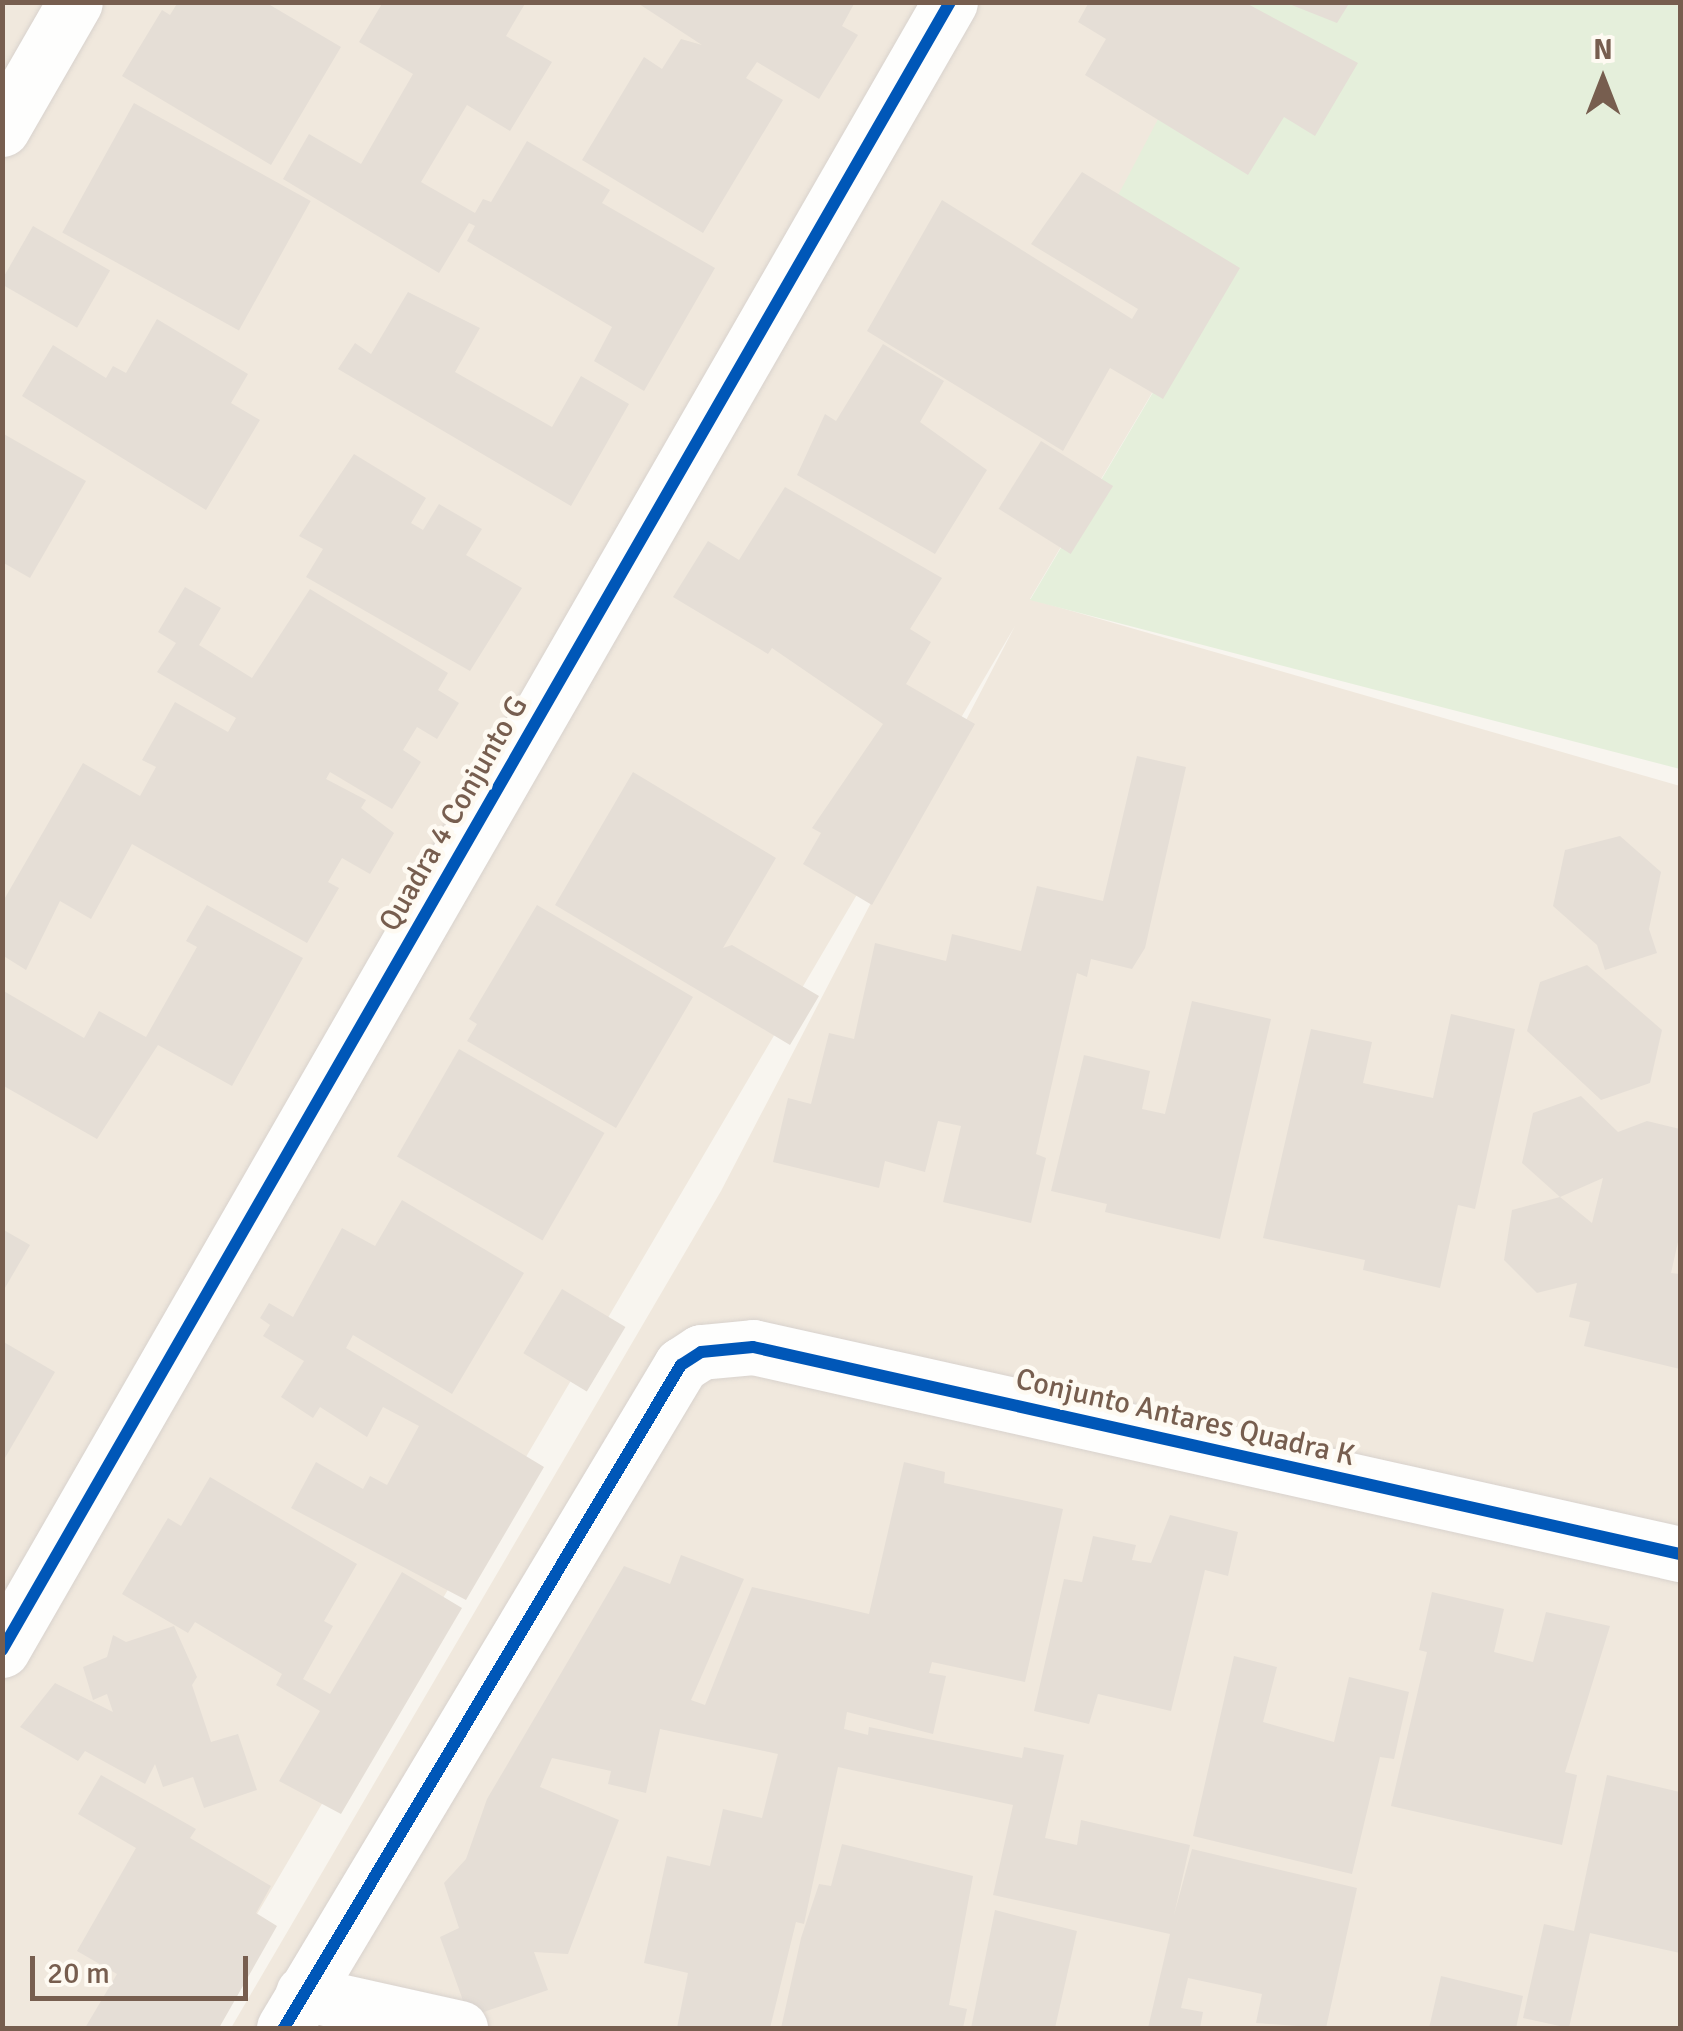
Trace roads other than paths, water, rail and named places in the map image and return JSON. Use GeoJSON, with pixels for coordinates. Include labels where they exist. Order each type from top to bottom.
{"type":"FeatureCollection","features":[{"type":"Feature","properties":{"kind":"street"},"geometry":{"type":"LineString","coordinates":[[2,128],[75,2]]}},
{"type":"Feature","properties":{"kind":"street","name":"Quadra 4 Conjunto G"},"geometry":{"type":"LineString","coordinates":[[2,1650],[950,2]]}},
{"type":"Feature","properties":{"kind":"street","name":"Conjunto Antares Quadra K"},"geometry":{"type":"LineString","coordinates":[[293,2011],[681,1365],[701,1352],[753,1347],[1680,1554]]}},
{"type":"Feature","properties":{"kind":"street"},"geometry":{"type":"LineString","coordinates":[[293,2011],[460,2028]]}}]}
